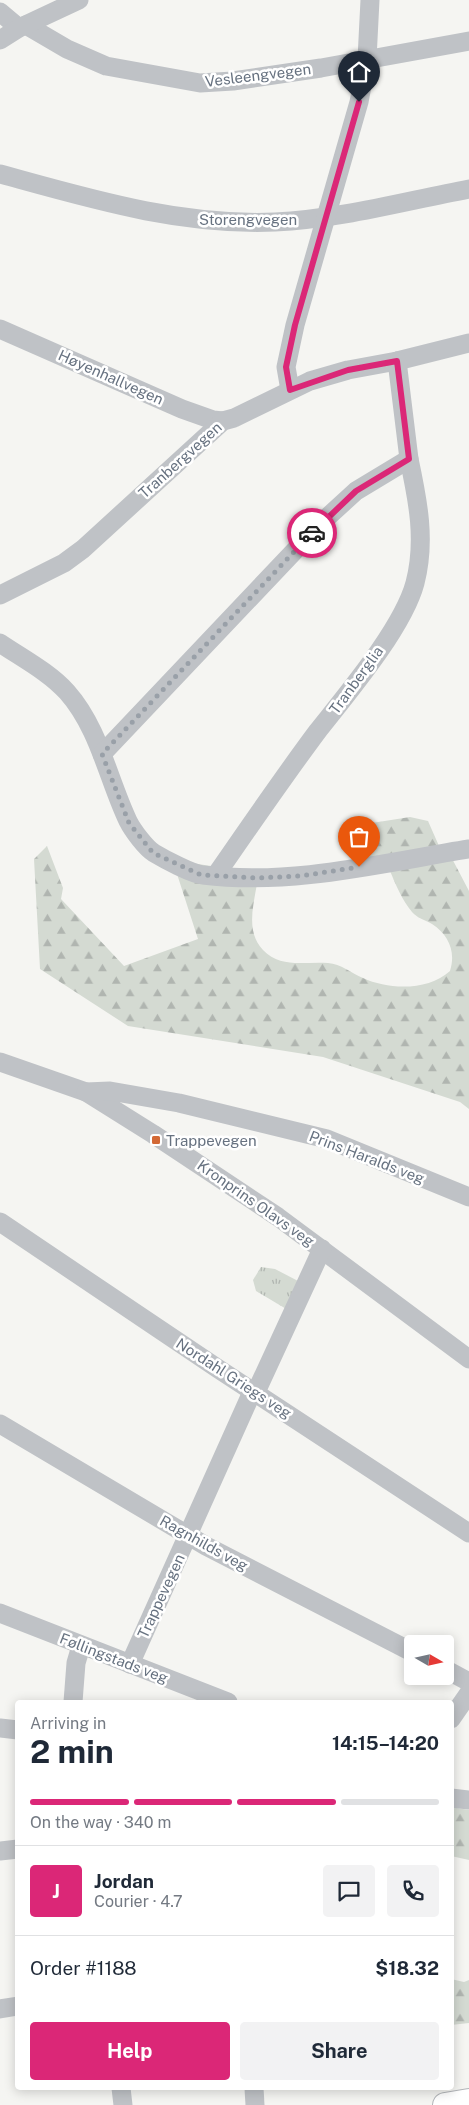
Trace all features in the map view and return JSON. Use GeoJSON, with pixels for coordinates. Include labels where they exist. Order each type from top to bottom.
{"type":"FeatureCollection","features":[{"type":"Feature","properties":{"kind":"main road"},"geometry":{"type":"LineString","coordinates":[[445,2105],[469,2100]]}},
{"type":"Feature","properties":{"kind":"street"},"geometry":{"type":"LineString","coordinates":[[0,40],[22,27],[79,0]]}},
{"type":"Feature","properties":{"kind":"street"},"geometry":{"type":"LineString","coordinates":[[290,390],[286,367],[294,332],[359,102],[366,60],[370,0]]}},
{"type":"Feature","properties":{"kind":"street","name":"Vesleengvegen"},"geometry":{"type":"LineString","coordinates":[[0,12],[22,27],[106,66],[200,83],[233,81],[366,60],[469,41]]}},
{"type":"Feature","properties":{"kind":"street","name":"Storengvegen"},"geometry":{"type":"LineString","coordinates":[[0,174],[102,203],[155,214],[213,221],[274,222],[326,217],[469,190]]}},
{"type":"Feature","properties":{"kind":"street","name":"Høyenhallvegen"},"geometry":{"type":"LineString","coordinates":[[0,329],[182,409],[213,420],[223,421]]}},
{"type":"Feature","properties":{"kind":"street","name":"Tranbergvegen"},"geometry":{"type":"LineString","coordinates":[[0,595],[64,563],[83,549],[223,421],[234,418],[290,390],[348,370],[397,361],[469,343]]}},
{"type":"Feature","properties":{"kind":"street","name":"Tranberglia"},"geometry":{"type":"LineString","coordinates":[[216,875],[280,782],[362,673],[402,614],[414,585],[420,556],[421,532],[418,500],[409,459],[397,361]]}},
{"type":"Feature","properties":{"kind":"street"},"geometry":{"type":"LineString","coordinates":[[102,754],[321,523],[356,491],[409,459]]}},
{"type":"Feature","properties":{"kind":"street"},"geometry":{"type":"LineString","coordinates":[[0,643],[52,678],[68,692],[89,726],[129,823],[153,853],[201,875],[256,878],[300,876],[469,849]]}},
{"type":"Feature","properties":{"kind":"street","name":"Kronprins Olavs veg"},"geometry":{"type":"LineString","coordinates":[[0,1062],[86,1092],[204,1167],[322,1249],[469,1359]]}},
{"type":"Feature","properties":{"kind":"street","name":"Prins Haralds veg"},"geometry":{"type":"LineString","coordinates":[[86,1092],[110,1091],[179,1103],[327,1139],[469,1197]]}},
{"type":"Feature","properties":{"kind":"street","name":"Nordahl Griegs veg"},"geometry":{"type":"LineString","coordinates":[[0,1222],[469,1533]]}},
{"type":"Feature","properties":{"kind":"street","name":"Trappevegen"},"geometry":{"type":"LineString","coordinates":[[130,1664],[254,1391],[322,1249]]}},
{"type":"Feature","properties":{"kind":"street","name":"Ragnhilds veg"},"geometry":{"type":"LineString","coordinates":[[0,1424],[189,1536],[404,1648]]}},
{"type":"Feature","properties":{"kind":"street","name":"Føllingstads veg"},"geometry":{"type":"LineString","coordinates":[[0,1613],[223,1700]]}},
{"type":"Feature","properties":{"kind":"street"},"geometry":{"type":"LineString","coordinates":[[73,1700],[76,1663],[81,1646]]}},
{"type":"Feature","properties":{"kind":"street"},"geometry":{"type":"LineString","coordinates":[[454,1674],[469,1682]]}},
{"type":"Feature","properties":{"kind":"street"},"geometry":{"type":"LineString","coordinates":[[454,1715],[469,1693]]}},
{"type":"Feature","properties":{"kind":"street"},"geometry":{"type":"LineString","coordinates":[[0,1728],[15,1730]]}},
{"type":"Feature","properties":{"kind":"street"},"geometry":{"type":"LineString","coordinates":[[454,1798],[469,1800]]}},
{"type":"Feature","properties":{"kind":"street"},"geometry":{"type":"LineString","coordinates":[[0,1851],[15,1849]]}},
{"type":"Feature","properties":{"kind":"street"},"geometry":{"type":"LineString","coordinates":[[0,2009],[15,2006]]}},
{"type":"Feature","properties":{"kind":"street"},"geometry":{"type":"LineString","coordinates":[[121,2090],[123,2105]]}},
{"type":"Feature","properties":{"kind":"street"},"geometry":{"type":"LineString","coordinates":[[254,2090],[255,2105]]}},
{"type":"Feature","properties":{"kind":"green space"},"geometry":{"type":"Polygon","coordinates":[[[410,817],[428,821],[439,846],[447,849],[469,891],[469,1109],[460,1102],[323,1057],[128,1026],[40,969],[34,859],[47,846],[63,888],[61,899],[124,966],[198,939],[177,874],[184,862],[225,868],[258,877],[252,915],[254,934],[263,950],[278,960],[294,963],[333,964],[363,978],[384,985],[420,985],[441,978],[450,971],[452,964],[450,944],[443,933],[412,912],[402,897],[390,871],[364,863],[372,823],[410,817]]]}},
{"type":"Feature","properties":{"kind":"green space"},"geometry":{"type":"Polygon","coordinates":[[[261,1267],[275,1269],[300,1282],[288,1310],[256,1291],[253,1280],[261,1267]]]}},
{"type":"Feature","properties":{"kind":"green space"},"geometry":{"type":"Polygon","coordinates":[[[454,1808],[469,1810],[469,1860],[454,1857],[454,1808]]]}},
{"type":"Feature","properties":{"kind":"green space"},"geometry":{"type":"Polygon","coordinates":[[[454,1980],[464,1982],[469,1980],[469,2023],[454,2025],[454,1980]]]}},
{"type":"Feature","properties":{"kind":"way so far"},"geometry":{"type":"LineString","coordinates":[[312,533],[102,754],[129,823],[153,853],[201,875],[256,878],[300,876],[359,867]]}},
{"type":"Feature","properties":{"kind":"place","name":"Trappevegen"},"geometry":{"type":"Point","coordinates":[156,1140]}},
{"type":"Feature","properties":{"kind":"route"},"geometry":{"type":"LineString","coordinates":[[312,533],[356,491],[409,459],[405,413],[397,361],[348,370],[310,381],[290,390],[286,367],[295,325],[359,102]]}}]}
